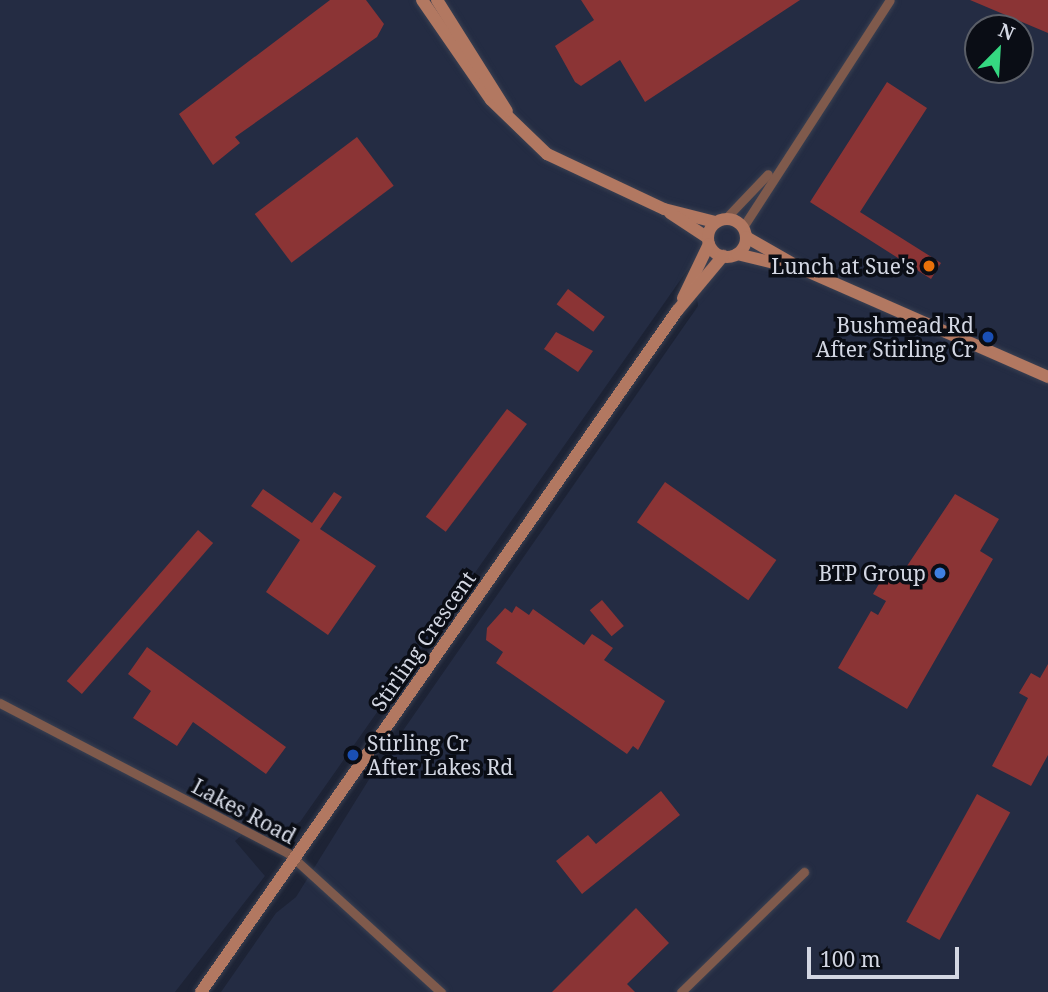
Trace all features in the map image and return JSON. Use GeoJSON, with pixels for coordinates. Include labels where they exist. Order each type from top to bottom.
{"type":"FeatureCollection","features":[{"type":"Feature","properties":{"kind":"main road"},"geometry":{"type":"LineString","coordinates":[[422,0],[512,121],[563,164],[664,209],[708,241],[723,257],[737,254],[802,269]]}},
{"type":"Feature","properties":{"kind":"main road"},"geometry":{"type":"LineString","coordinates":[[437,0],[512,121]]}},
{"type":"Feature","properties":{"kind":"main road"},"geometry":{"type":"LineString","coordinates":[[664,209],[720,220],[745,232],[802,269],[1048,377]]}},
{"type":"Feature","properties":{"kind":"main road","name":"Stirling Crescent"},"geometry":{"type":"LineString","coordinates":[[677,311],[720,220]]}},
{"type":"Feature","properties":{"kind":"main road"},"geometry":{"type":"LineString","coordinates":[[737,254],[745,232]]}},
{"type":"Feature","properties":{"kind":"main road","name":"Stirling Crescent"},"geometry":{"type":"LineString","coordinates":[[201,992],[677,311],[723,257]]}},
{"type":"Feature","properties":{"kind":"street"},"geometry":{"type":"LineString","coordinates":[[745,232],[782,160],[890,0]]}},
{"type":"Feature","properties":{"kind":"street"},"geometry":{"type":"LineString","coordinates":[[720,220],[782,160]]}},
{"type":"Feature","properties":{"kind":"street","name":"Lakes Road"},"geometry":{"type":"LineString","coordinates":[[0,703],[295,858],[442,992]]}},
{"type":"Feature","properties":{"kind":"street"},"geometry":{"type":"LineString","coordinates":[[681,992],[804,872]]}},
{"type":"Feature","properties":{"kind":"shaded area"},"geometry":{"type":"Polygon","coordinates":[[[0,0],[1048,0],[1048,992],[221,992],[276,913],[296,897],[368,781],[698,306],[693,262],[300,822],[283,830],[260,819],[235,841],[265,876],[175,992],[0,992],[0,0]]]}},
{"type":"Feature","properties":{"kind":"building"},"geometry":{"type":"Polygon","coordinates":[[[330,0],[366,0],[384,24],[377,37],[235,137],[240,143],[213,165],[179,114],[330,0]]]}},
{"type":"Feature","properties":{"kind":"building"},"geometry":{"type":"Polygon","coordinates":[[[581,0],[800,0],[645,102],[620,60],[581,86],[575,82],[555,46],[594,20],[581,0]]]}},
{"type":"Feature","properties":{"kind":"building"},"geometry":{"type":"Polygon","coordinates":[[[970,0],[1048,0],[1048,33],[1034,27],[1034,14],[1003,14],[970,0]]]}},
{"type":"Feature","properties":{"kind":"building"},"geometry":{"type":"Polygon","coordinates":[[[887,82],[927,108],[860,212],[941,263],[931,279],[810,202],[887,82]]]}},
{"type":"Feature","properties":{"kind":"building"},"geometry":{"type":"Polygon","coordinates":[[[357,137],[394,186],[291,263],[255,214],[357,137]]]}},
{"type":"Feature","properties":{"kind":"building"},"geometry":{"type":"Polygon","coordinates":[[[568,289],[605,317],[593,332],[557,304],[568,289]]]}},
{"type":"Feature","properties":{"kind":"building"},"geometry":{"type":"Polygon","coordinates":[[[556,332],[593,351],[578,372],[544,349],[556,332]]]}},
{"type":"Feature","properties":{"kind":"building"},"geometry":{"type":"Polygon","coordinates":[[[507,409],[527,424],[446,532],[426,517],[507,409]]]}},
{"type":"Feature","properties":{"kind":"building"},"geometry":{"type":"Polygon","coordinates":[[[665,482],[776,560],[748,600],[637,522],[665,482]]]}},
{"type":"Feature","properties":{"kind":"building"},"geometry":{"type":"Polygon","coordinates":[[[263,489],[312,523],[334,492],[342,497],[320,529],[376,566],[328,635],[266,592],[300,540],[251,506],[263,489]]]}},
{"type":"Feature","properties":{"kind":"building"},"geometry":{"type":"Polygon","coordinates":[[[955,494],[999,519],[980,551],[993,559],[907,709],[838,668],[871,611],[878,615],[886,601],[873,594],[886,572],[899,578],[955,494]]]}},
{"type":"Feature","properties":{"kind":"building"},"geometry":{"type":"Polygon","coordinates":[[[198,530],[213,543],[82,694],[67,681],[198,530]]]}},
{"type":"Feature","properties":{"kind":"building"},"geometry":{"type":"Polygon","coordinates":[[[602,600],[624,626],[612,636],[590,610],[602,600]]]}},
{"type":"Feature","properties":{"kind":"building"},"geometry":{"type":"Polygon","coordinates":[[[516,606],[529,615],[533,609],[584,645],[592,634],[613,648],[604,660],[665,701],[638,750],[633,746],[627,754],[496,663],[503,652],[486,640],[487,628],[505,608],[512,613],[516,606]]]}},
{"type":"Feature","properties":{"kind":"building"},"geometry":{"type":"Polygon","coordinates":[[[147,647],[286,747],[266,774],[193,722],[177,746],[133,718],[151,691],[128,674],[147,647]]]}},
{"type":"Feature","properties":{"kind":"building"},"geometry":{"type":"Polygon","coordinates":[[[1048,664],[1048,755],[1031,786],[992,766],[1028,698],[1019,693],[1031,673],[1040,678],[1048,664]]]}},
{"type":"Feature","properties":{"kind":"building"},"geometry":{"type":"Polygon","coordinates":[[[661,791],[680,815],[582,894],[556,861],[588,835],[596,844],[661,791]]]}},
{"type":"Feature","properties":{"kind":"building"},"geometry":{"type":"Polygon","coordinates":[[[977,794],[1010,812],[939,940],[906,922],[977,794]]]}},
{"type":"Feature","properties":{"kind":"building"},"geometry":{"type":"Polygon","coordinates":[[[636,908],[669,943],[627,984],[635,992],[552,992],[636,908]]]}},
{"type":"Feature","properties":{"kind":"place","name":"Lunch at Sue's"},"geometry":{"type":"Point","coordinates":[929,266]}},
{"type":"Feature","properties":{"kind":"place","name":"Bushmead Rd After Stirling Cr"},"geometry":{"type":"Point","coordinates":[988,337]}},
{"type":"Feature","properties":{"kind":"place","name":"BTP Group"},"geometry":{"type":"Point","coordinates":[940,573]}},
{"type":"Feature","properties":{"kind":"place","name":"Stirling Cr After Lakes Rd"},"geometry":{"type":"Point","coordinates":[353,755]}}]}
